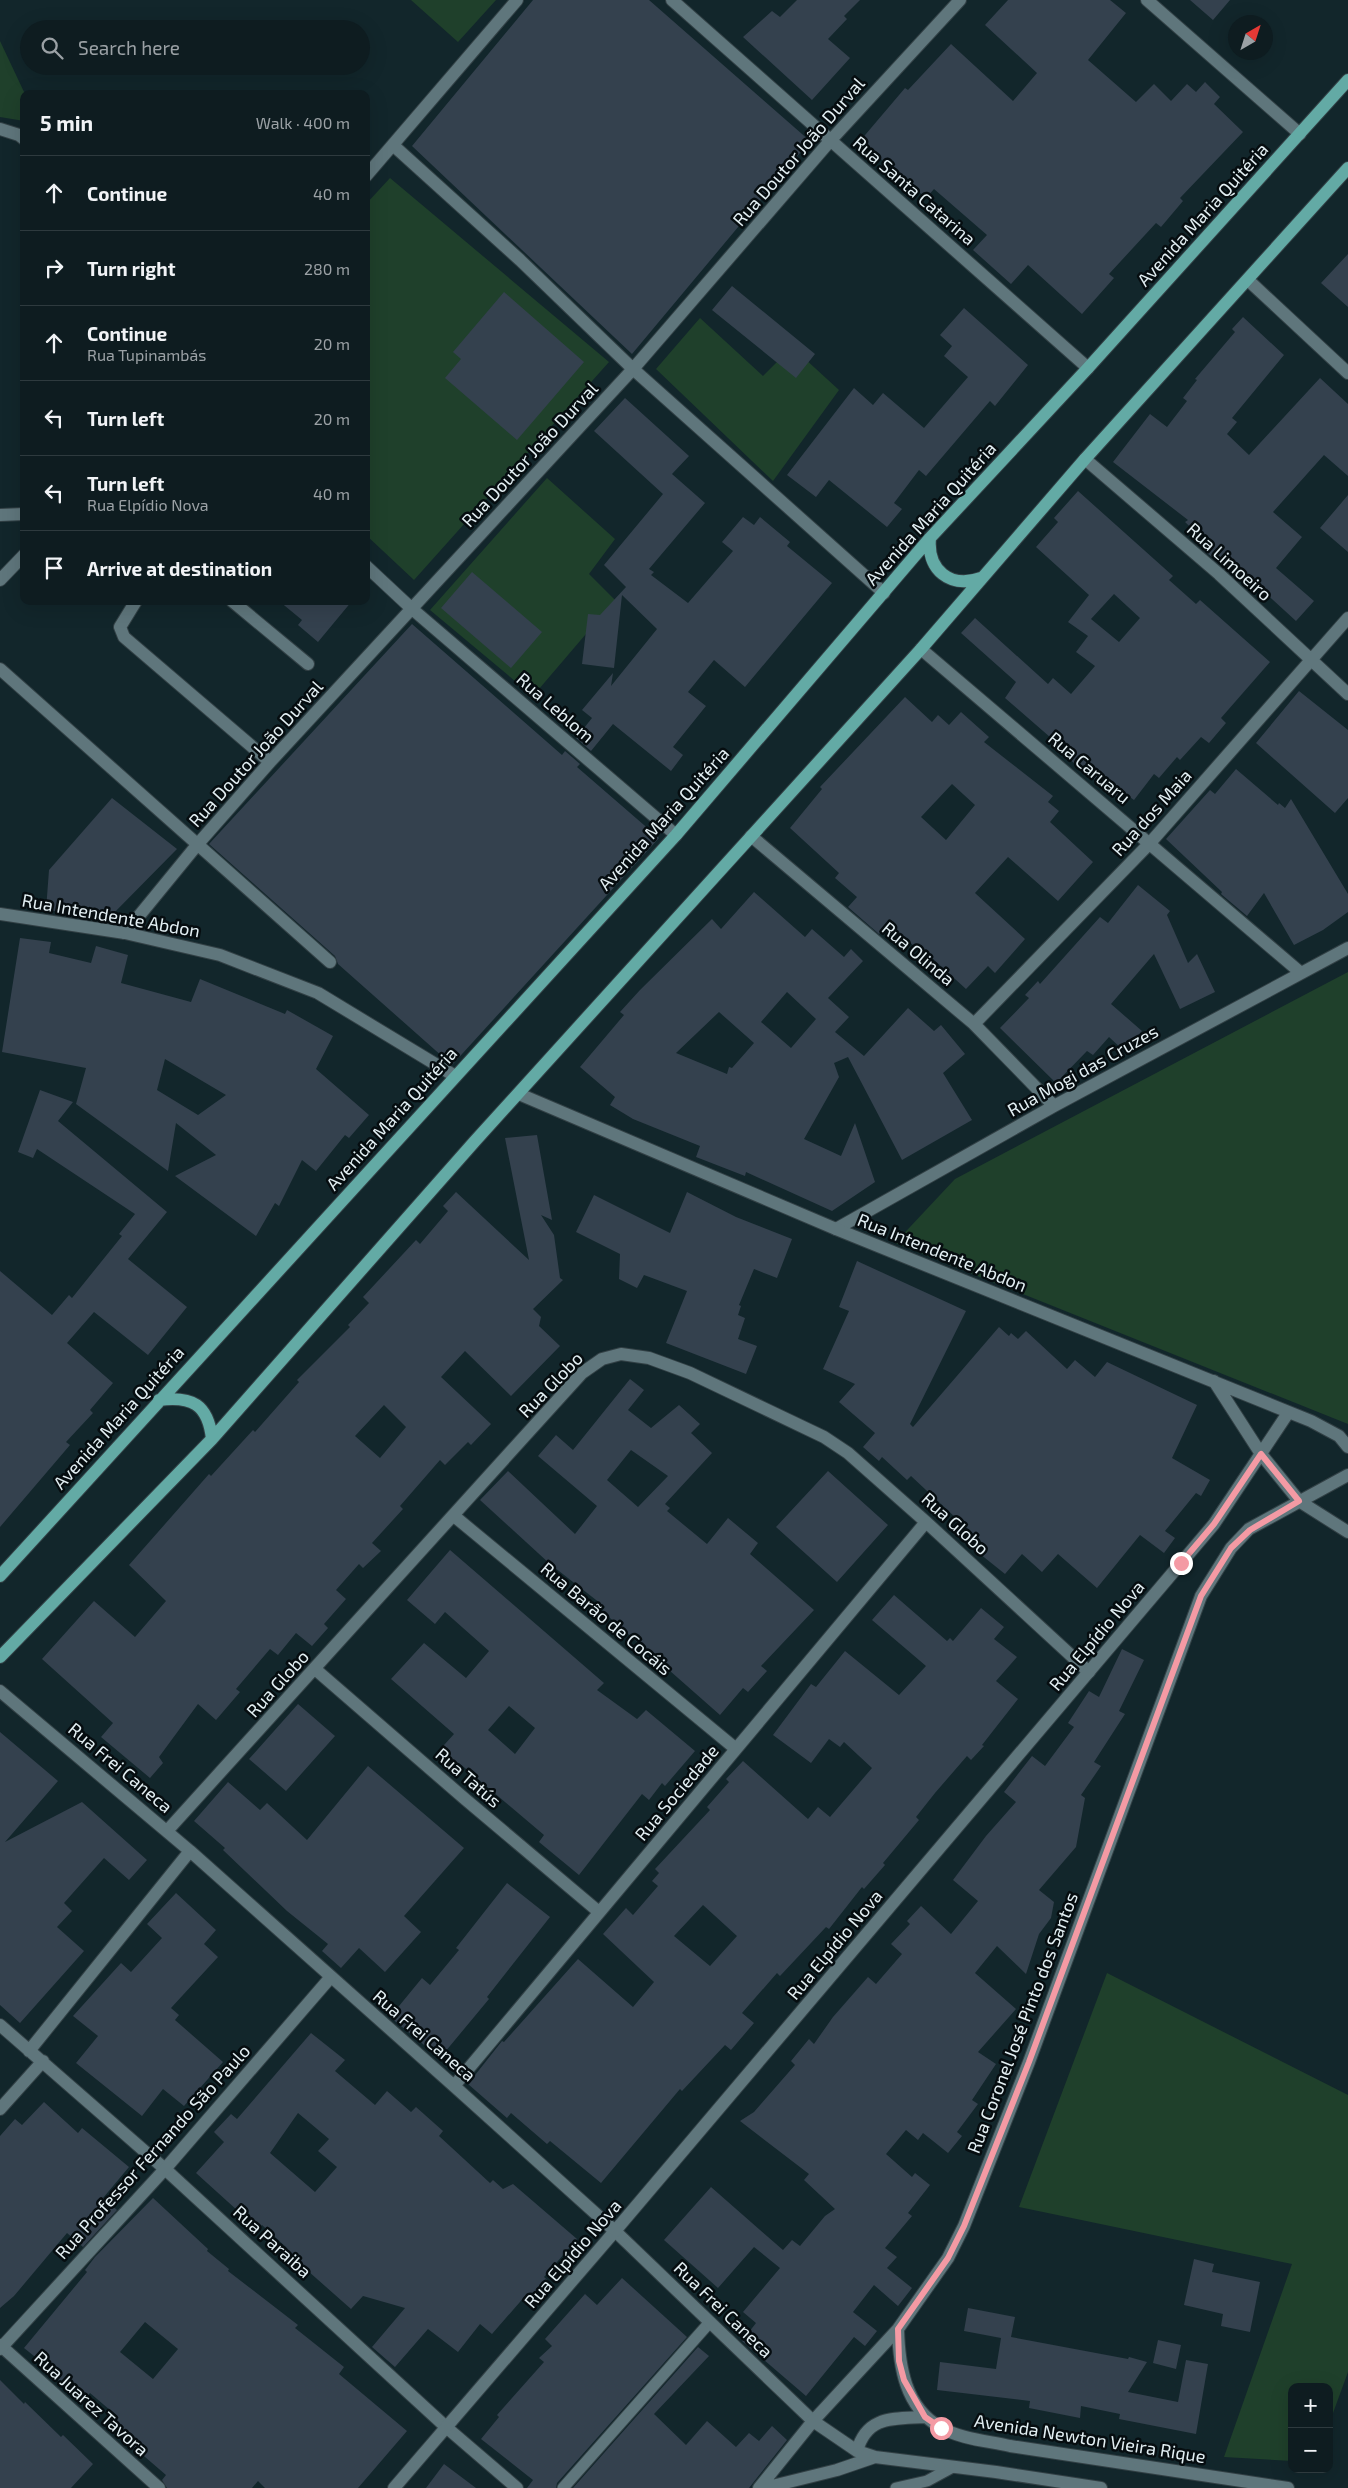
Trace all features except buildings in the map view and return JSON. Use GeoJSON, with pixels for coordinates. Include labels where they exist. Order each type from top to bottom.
{"type":"FeatureCollection","features":[{"type":"Feature","properties":{"kind":"main road","name":"Avenida Maria Quitéria"},"geometry":{"type":"LineString","coordinates":[[0,1576],[676,835],[930,538],[1088,368],[1348,80]]}},
{"type":"Feature","properties":{"kind":"main road"},"geometry":{"type":"LineString","coordinates":[[0,1656],[212,1439],[519,1094],[922,649],[980,578],[1084,458],[1348,168]]}},
{"type":"Feature","properties":{"kind":"main road"},"geometry":{"type":"LineString","coordinates":[[930,538],[929,550],[932,559],[943,575],[953,580],[965,582],[980,578]]}},
{"type":"Feature","properties":{"kind":"main road"},"geometry":{"type":"LineString","coordinates":[[159,1400],[176,1398],[191,1401],[203,1409],[210,1424],[212,1439]]}},
{"type":"Feature","properties":{"kind":"street"},"geometry":{"type":"LineString","coordinates":[[370,172],[394,146],[517,0]]}},
{"type":"Feature","properties":{"kind":"street","name":"Rua Santa Catarina"},"geometry":{"type":"LineString","coordinates":[[672,0],[1088,368]]}},
{"type":"Feature","properties":{"kind":"street","name":"Rua Doutor João Durval"},"geometry":{"type":"LineString","coordinates":[[125,933],[196,846],[270,762],[633,369],[830,141],[960,0]]}},
{"type":"Feature","properties":{"kind":"street"},"geometry":{"type":"LineString","coordinates":[[1147,0],[1300,134]]}},
{"type":"Feature","properties":{"kind":"street"},"geometry":{"type":"LineString","coordinates":[[0,129],[20,136]]}},
{"type":"Feature","properties":{"kind":"street"},"geometry":{"type":"LineString","coordinates":[[394,146],[520,260],[633,369],[884,593]]}},
{"type":"Feature","properties":{"kind":"street"},"geometry":{"type":"LineString","coordinates":[[1248,280],[1348,373]]}},
{"type":"Feature","properties":{"kind":"street","name":"Rua Limoeiro"},"geometry":{"type":"LineString","coordinates":[[1084,458],[1219,574],[1348,694]]}},
{"type":"Feature","properties":{"kind":"street"},"geometry":{"type":"LineString","coordinates":[[0,515],[20,514]]}},
{"type":"Feature","properties":{"kind":"street"},"geometry":{"type":"LineString","coordinates":[[0,580],[20,559]]}},
{"type":"Feature","properties":{"kind":"street","name":"Rua Leblom"},"geometry":{"type":"LineString","coordinates":[[370,570],[411,608],[676,835]]}},
{"type":"Feature","properties":{"kind":"street"},"geometry":{"type":"LineString","coordinates":[[134,605],[120,627],[124,637],[270,762]]}},
{"type":"Feature","properties":{"kind":"street"},"geometry":{"type":"LineString","coordinates":[[237,605],[308,664]]}},
{"type":"Feature","properties":{"kind":"street","name":"Rua dos Maia"},"geometry":{"type":"LineString","coordinates":[[974,1024],[1150,843],[1348,618]]}},
{"type":"Feature","properties":{"kind":"street","name":"Rua Caruaru"},"geometry":{"type":"LineString","coordinates":[[922,649],[1301,973]]}},
{"type":"Feature","properties":{"kind":"street"},"geometry":{"type":"LineString","coordinates":[[0,669],[196,846],[330,962]]}},
{"type":"Feature","properties":{"kind":"street","name":"Rua Olinda"},"geometry":{"type":"LineString","coordinates":[[751,836],[974,1024],[1054,1106]]}},
{"type":"Feature","properties":{"kind":"street","name":"Rua Intendente Abdon"},"geometry":{"type":"LineString","coordinates":[[0,914],[125,933],[220,955],[318,993],[455,1076]]}},
{"type":"Feature","properties":{"kind":"street","name":"Rua Mogi das Cruzes"},"geometry":{"type":"LineString","coordinates":[[836,1230],[1054,1106],[1348,948]]}},
{"type":"Feature","properties":{"kind":"street","name":"Rua Intendente Abdon"},"geometry":{"type":"LineString","coordinates":[[519,1094],[836,1230],[1311,1421],[1339,1436],[1348,1447]]}},
{"type":"Feature","properties":{"kind":"street","name":"Rua Globo"},"geometry":{"type":"LineString","coordinates":[[167,1831],[582,1373],[602,1359],[621,1354],[649,1358],[690,1373],[824,1437],[848,1453],[926,1522],[1088,1672]]}},
{"type":"Feature","properties":{"kind":"street"},"geometry":{"type":"LineString","coordinates":[[1214,1381],[1261,1454],[1299,1501],[1348,1532]]}},
{"type":"Feature","properties":{"kind":"street","name":"Rua Elpídio Nova"},"geometry":{"type":"LineString","coordinates":[[394,2488],[615,2231],[1214,1524],[1288,1413]]}},
{"type":"Feature","properties":{"kind":"street","name":"Rua Coronel José Pinto dos Santos"},"geometry":{"type":"LineString","coordinates":[[759,2488],[813,2421],[898,2329],[948,2258],[964,2226],[1029,2062],[1201,1596],[1231,1548],[1250,1530],[1348,1475]]}},
{"type":"Feature","properties":{"kind":"street","name":"Rua Barão de Cocáis"},"geometry":{"type":"LineString","coordinates":[[454,1516],[736,1749]]}},
{"type":"Feature","properties":{"kind":"street","name":"Rua Sociedade"},"geometry":{"type":"LineString","coordinates":[[454,2086],[926,1522]]}},
{"type":"Feature","properties":{"kind":"street","name":"Rua Tatús"},"geometry":{"type":"LineString","coordinates":[[315,1668],[465,1799],[599,1912]]}},
{"type":"Feature","properties":{"kind":"street","name":"Rua Frei Caneca"},"geometry":{"type":"LineString","coordinates":[[0,1691],[190,1851],[330,1978],[454,2086],[615,2231],[813,2421]]}},
{"type":"Feature","properties":{"kind":"street"},"geometry":{"type":"LineString","coordinates":[[29,2051],[190,1851]]}},
{"type":"Feature","properties":{"kind":"street","name":"Rua Professor Fernando São Paulo"},"geometry":{"type":"LineString","coordinates":[[1,2347],[165,2169],[330,1978]]}},
{"type":"Feature","properties":{"kind":"street","name":"Rua Paraiba"},"geometry":{"type":"LineString","coordinates":[[0,2025],[165,2169],[446,2427],[517,2488]]}},
{"type":"Feature","properties":{"kind":"street"},"geometry":{"type":"LineString","coordinates":[[0,2109],[43,2061]]}},
{"type":"Feature","properties":{"kind":"street","name":"Avenida Newton Vieira Rique"},"geometry":{"type":"LineString","coordinates":[[898,2329],[899,2361],[904,2380],[925,2417],[941,2428],[956,2434],[1010,2446],[1288,2488]]}},
{"type":"Feature","properties":{"kind":"street","name":"Rua Juarez Tavora"},"geometry":{"type":"LineString","coordinates":[[1,2347],[159,2488]]}},
{"type":"Feature","properties":{"kind":"street"},"geometry":{"type":"LineString","coordinates":[[857,2451],[860,2439],[874,2424],[885,2420],[925,2417]]}},
{"type":"Feature","properties":{"kind":"street"},"geometry":{"type":"LineString","coordinates":[[813,2421],[857,2451],[875,2458],[996,2472],[1102,2488]]}},
{"type":"Feature","properties":{"kind":"street"},"geometry":{"type":"LineString","coordinates":[[764,2488],[837,2470],[875,2458]]}},
{"type":"Feature","properties":{"kind":"lane"},"geometry":{"type":"LineString","coordinates":[[563,2488],[710,2322]]}},
{"type":"Feature","properties":{"kind":"lane"},"geometry":{"type":"LineString","coordinates":[[896,2488],[927,2482],[951,2468]]}},
{"type":"Feature","properties":{"kind":"green space"},"geometry":{"type":"Polygon","coordinates":[[[411,0],[496,0],[458,42],[411,0]]]}},
{"type":"Feature","properties":{"kind":"green space"},"geometry":{"type":"Polygon","coordinates":[[[0,41],[23,90],[20,90],[20,120],[0,117],[0,41]]]}},
{"type":"Feature","properties":{"kind":"green space"},"geometry":{"type":"Polygon","coordinates":[[[390,178],[609,362],[414,580],[370,539],[370,200],[390,178]]]}},
{"type":"Feature","properties":{"kind":"green space"},"geometry":{"type":"Polygon","coordinates":[[[700,318],[763,376],[792,347],[839,390],[773,481],[656,369],[700,318]]]}},
{"type":"Feature","properties":{"kind":"green space"},"geometry":{"type":"Polygon","coordinates":[[[547,478],[615,539],[589,574],[615,600],[533,696],[430,610],[547,478]]]}},
{"type":"Feature","properties":{"kind":"green space"},"geometry":{"type":"Polygon","coordinates":[[[1348,972],[1348,1424],[895,1243],[955,1179],[1348,972]]]}},
{"type":"Feature","properties":{"kind":"green space"},"geometry":{"type":"Polygon","coordinates":[[[1107,1973],[1348,2095],[1348,2372],[1333,2413],[1333,2383],[1288,2383],[1288,2461],[1224,2457],[1292,2264],[1019,2207],[1107,1973]]]}},
{"type":"Feature","properties":{"kind":"route"},"geometry":{"type":"LineString","coordinates":[[941,2428],[925,2417],[904,2380],[899,2361],[898,2329],[948,2258],[964,2226],[1029,2062],[1201,1596],[1231,1548],[1250,1530],[1299,1501],[1261,1454],[1214,1524],[1181,1563]]}}]}
